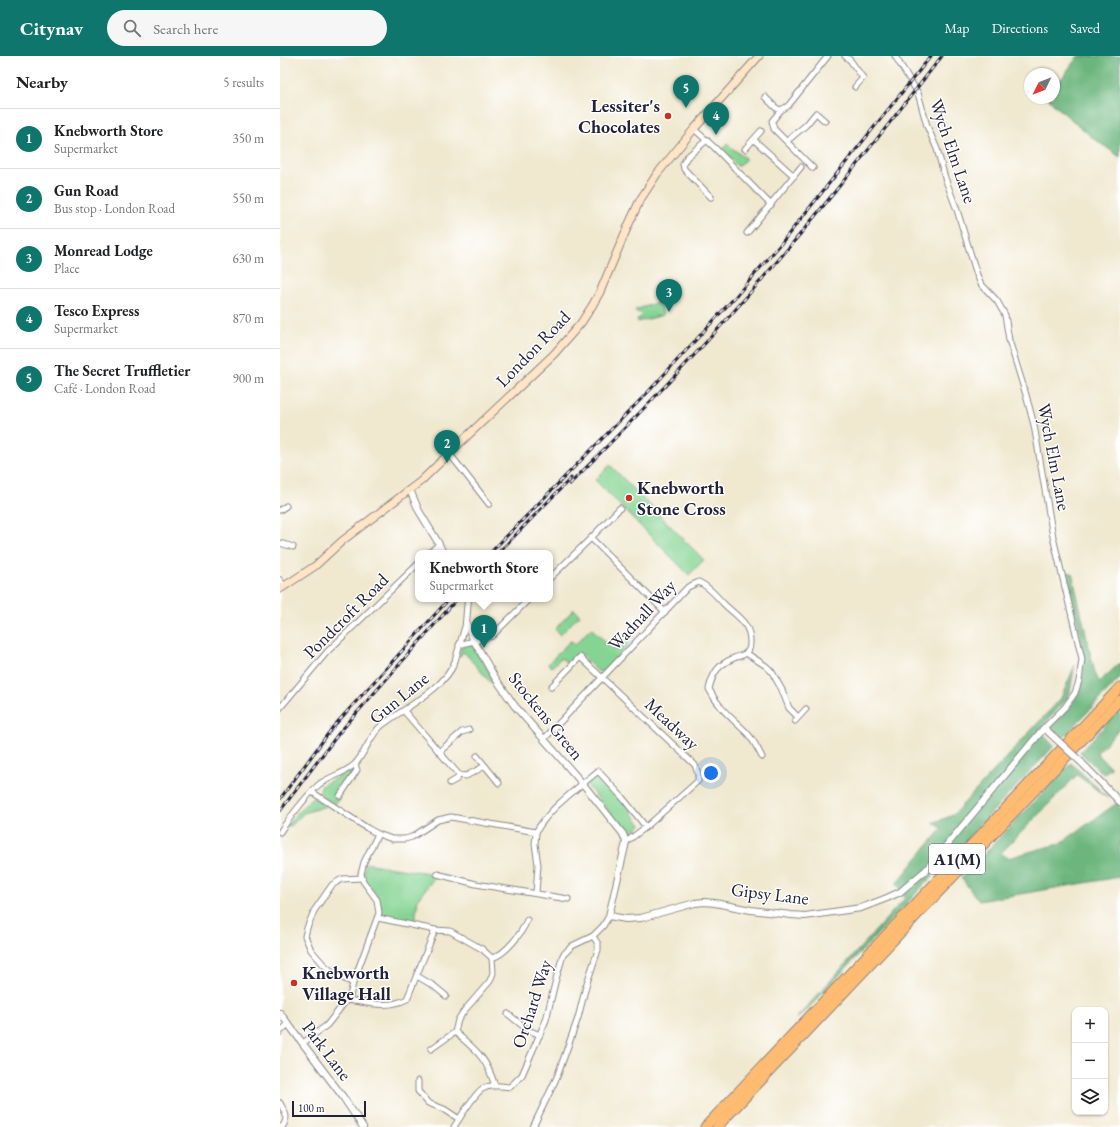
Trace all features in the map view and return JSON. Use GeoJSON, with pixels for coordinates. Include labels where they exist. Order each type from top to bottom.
{"type":"FeatureCollection","features":[{"type":"Feature","properties":{"kind":"highway","name":"A1(M)"},"geometry":{"type":"LineString","coordinates":[[705,1127],[1120,687]]}},
{"type":"Feature","properties":{"kind":"highway","name":"A1(M)"},"geometry":{"type":"LineString","coordinates":[[717,1127],[1120,700]]}},
{"type":"Feature","properties":{"kind":"main road","name":"London Road"},"geometry":{"type":"LineString","coordinates":[[282,585],[315,566],[342,541],[410,490],[554,354],[581,323],[600,292],[619,245],[640,200],[657,174],[694,129],[759,56]]}},
{"type":"Feature","properties":{"kind":"street"},"geometry":{"type":"LineString","coordinates":[[813,168],[774,129],[772,124],[773,118],[781,110],[788,106],[828,56]]}},
{"type":"Feature","properties":{"kind":"street"},"geometry":{"type":"LineString","coordinates":[[845,56],[850,60],[863,78],[855,87]]}},
{"type":"Feature","properties":{"kind":"street","name":"Wych Elm Lane"},"geometry":{"type":"LineString","coordinates":[[895,56],[918,93],[927,126],[958,210],[977,275],[982,284],[997,301],[1005,315],[1009,340],[1034,425],[1053,536],[1082,659],[1079,681],[1075,693],[1065,708],[1044,728]]}},
{"type":"Feature","properties":{"kind":"street"},"geometry":{"type":"LineString","coordinates":[[765,97],[776,108],[781,110]]}},
{"type":"Feature","properties":{"kind":"street"},"geometry":{"type":"LineString","coordinates":[[787,141],[806,125],[816,113],[825,120]]}},
{"type":"Feature","properties":{"kind":"street"},"geometry":{"type":"LineString","coordinates":[[694,129],[707,140],[771,205]]}},
{"type":"Feature","properties":{"kind":"street"},"geometry":{"type":"LineString","coordinates":[[745,149],[762,131]]}},
{"type":"Feature","properties":{"kind":"street"},"geometry":{"type":"LineString","coordinates":[[707,140],[687,157],[682,164],[684,169],[711,197]]}},
{"type":"Feature","properties":{"kind":"street"},"geometry":{"type":"LineString","coordinates":[[754,140],[794,176]]}},
{"type":"Feature","properties":{"kind":"street"},"geometry":{"type":"LineString","coordinates":[[747,233],[802,167]]}},
{"type":"Feature","properties":{"kind":"street"},"geometry":{"type":"LineString","coordinates":[[449,453],[489,504]]}},
{"type":"Feature","properties":{"kind":"street"},"geometry":{"type":"LineString","coordinates":[[410,490],[419,511],[442,550]]}},
{"type":"Feature","properties":{"kind":"street"},"geometry":{"type":"LineString","coordinates":[[280,510],[286,506]]}},
{"type":"Feature","properties":{"kind":"street"},"geometry":{"type":"LineString","coordinates":[[553,575],[620,508]]}},
{"type":"Feature","properties":{"kind":"street"},"geometry":{"type":"LineString","coordinates":[[591,538],[665,612]]}},
{"type":"Feature","properties":{"kind":"street"},"geometry":{"type":"LineString","coordinates":[[280,543],[294,547]]}},
{"type":"Feature","properties":{"kind":"street"},"geometry":{"type":"LineString","coordinates":[[432,550],[439,544]]}},
{"type":"Feature","properties":{"kind":"street","name":"Pondcroft Road"},"geometry":{"type":"LineString","coordinates":[[280,708],[327,652],[415,567]]}},
{"type":"Feature","properties":{"kind":"street","name":"Wadnall Way"},"geometry":{"type":"LineString","coordinates":[[544,739],[688,587],[698,582],[710,589],[744,622],[748,628],[750,637],[750,647],[746,653]]}},
{"type":"Feature","properties":{"kind":"street"},"geometry":{"type":"LineString","coordinates":[[466,623],[468,602]]}},
{"type":"Feature","properties":{"kind":"street"},"geometry":{"type":"LineString","coordinates":[[459,645],[492,636],[526,602]]}},
{"type":"Feature","properties":{"kind":"street","name":"Stockens Green"},"geometry":{"type":"LineString","coordinates":[[466,623],[474,641],[494,676],[514,705],[583,784],[623,834],[626,842]]}},
{"type":"Feature","properties":{"kind":"street","name":"Gun Lane"},"geometry":{"type":"LineString","coordinates":[[280,832],[312,792],[322,783],[355,764],[380,727],[427,694],[447,675],[453,667],[466,623]]}},
{"type":"Feature","properties":{"kind":"street"},"geometry":{"type":"LineString","coordinates":[[762,757],[748,734],[718,705],[709,689],[712,675],[718,667],[746,653],[766,666],[772,672],[782,690],[789,708],[797,719],[806,709]]}},
{"type":"Feature","properties":{"kind":"street","name":"Meadway"},"geometry":{"type":"LineString","coordinates":[[552,687],[580,657],[695,765],[698,774],[698,781],[646,827],[626,842]]}},
{"type":"Feature","properties":{"kind":"street"},"geometry":{"type":"LineString","coordinates":[[404,711],[460,775],[466,776],[485,766]]}},
{"type":"Feature","properties":{"kind":"street"},"geometry":{"type":"LineString","coordinates":[[1044,728],[1081,762],[1120,802]]}},
{"type":"Feature","properties":{"kind":"street","name":"Gipsy Lane"},"geometry":{"type":"LineString","coordinates":[[609,916],[626,919],[641,918],[695,903],[716,902],[751,910],[805,916],[861,908],[887,898],[900,892],[926,870],[1044,728]]}},
{"type":"Feature","properties":{"kind":"street"},"geometry":{"type":"LineString","coordinates":[[439,752],[459,735],[469,730]]}},
{"type":"Feature","properties":{"kind":"street"},"geometry":{"type":"LineString","coordinates":[[477,756],[499,783]]}},
{"type":"Feature","properties":{"kind":"street"},"geometry":{"type":"LineString","coordinates":[[340,796],[357,770],[355,764]]}},
{"type":"Feature","properties":{"kind":"street","name":"Stockens Green"},"geometry":{"type":"LineString","coordinates":[[583,784],[598,771],[622,797],[646,827]]}},
{"type":"Feature","properties":{"kind":"street"},"geometry":{"type":"LineString","coordinates":[[450,783],[457,779],[460,775]]}},
{"type":"Feature","properties":{"kind":"street"},"geometry":{"type":"LineString","coordinates":[[536,893],[538,865],[535,844],[536,832],[545,818],[583,784]]}},
{"type":"Feature","properties":{"kind":"street"},"geometry":{"type":"LineString","coordinates":[[312,792],[378,834],[392,839],[405,839],[418,834],[438,820],[452,817],[536,832]]}},
{"type":"Feature","properties":{"kind":"street"},"geometry":{"type":"LineString","coordinates":[[303,1043],[326,1025],[348,1000],[353,982],[378,918],[379,908],[376,900],[361,878],[361,871],[378,834]]}},
{"type":"Feature","properties":{"kind":"street"},"geometry":{"type":"LineString","coordinates":[[533,1127],[557,1077],[578,1018],[586,986],[598,950],[598,944],[593,936],[603,926],[609,916],[626,842]]}},
{"type":"Feature","properties":{"kind":"street"},"geometry":{"type":"LineString","coordinates":[[437,874],[476,884],[568,899]]}},
{"type":"Feature","properties":{"kind":"street"},"geometry":{"type":"LineString","coordinates":[[353,982],[335,974],[324,965],[309,946],[305,936],[314,911],[332,884],[342,879],[361,878]]}},
{"type":"Feature","properties":{"kind":"street"},"geometry":{"type":"LineString","coordinates":[[378,918],[450,932],[482,949],[492,958],[493,973],[490,981],[464,1010],[458,1020],[454,1032],[431,1049]]}},
{"type":"Feature","properties":{"kind":"street"},"geometry":{"type":"LineString","coordinates":[[492,958],[500,955],[517,938],[526,920]]}},
{"type":"Feature","properties":{"kind":"street"},"geometry":{"type":"LineString","coordinates":[[348,1000],[383,1005],[398,1003],[407,999],[435,930]]}},
{"type":"Feature","properties":{"kind":"street","name":"Orchard Way"},"geometry":{"type":"LineString","coordinates":[[454,1127],[482,1090],[495,1086],[510,1087],[522,1075],[546,1020],[563,955],[572,946],[593,936]]}},
{"type":"Feature","properties":{"kind":"street"},"geometry":{"type":"LineString","coordinates":[[417,976],[434,986],[446,996]]}},
{"type":"Feature","properties":{"kind":"street","name":"Park Lane"},"geometry":{"type":"LineString","coordinates":[[280,1013],[364,1127]]}},
{"type":"Feature","properties":{"kind":"street"},"geometry":{"type":"LineString","coordinates":[[508,1014],[528,1030],[540,1035]]}},
{"type":"Feature","properties":{"kind":"street"},"geometry":{"type":"LineString","coordinates":[[280,1032],[288,1024]]}},
{"type":"Feature","properties":{"kind":"street"},"geometry":{"type":"LineString","coordinates":[[454,1032],[483,1058],[490,1071],[495,1086]]}},
{"type":"Feature","properties":{"kind":"street"},"geometry":{"type":"LineString","coordinates":[[418,1081],[418,1091],[428,1102],[444,1109],[459,1119]]}},
{"type":"Feature","properties":{"kind":"street"},"geometry":{"type":"LineString","coordinates":[[280,1103],[287,1116],[287,1120],[283,1126],[280,1127]]}},
{"type":"Feature","properties":{"kind":"green space"},"geometry":{"type":"Polygon","coordinates":[[[1078,56],[1120,56],[1120,157],[1093,138],[1053,104],[1060,104],[1060,81],[1078,56]]]}},
{"type":"Feature","properties":{"kind":"green space"},"geometry":{"type":"Polygon","coordinates":[[[727,144],[745,158],[739,166],[737,166],[722,151],[727,144]]]}},
{"type":"Feature","properties":{"kind":"green space"},"geometry":{"type":"Polygon","coordinates":[[[659,302],[663,315],[638,322],[637,319],[642,315],[635,310],[659,302]]]}},
{"type":"Feature","properties":{"kind":"green space"},"geometry":{"type":"Polygon","coordinates":[[[610,465],[704,560],[689,575],[595,480],[610,465]]]}},
{"type":"Feature","properties":{"kind":"green space"},"geometry":{"type":"Polygon","coordinates":[[[1067,572],[1072,573],[1095,673],[1099,682],[1120,663],[1120,678],[1062,739],[1052,729],[1053,725],[1078,694],[1083,678],[1084,668],[1084,656],[1067,572]]]}},
{"type":"Feature","properties":{"kind":"green space"},"geometry":{"type":"Polygon","coordinates":[[[574,609],[579,616],[560,635],[555,629],[574,609]]]}},
{"type":"Feature","properties":{"kind":"green space"},"geometry":{"type":"Polygon","coordinates":[[[591,628],[613,649],[626,638],[630,643],[602,672],[597,671],[578,652],[567,663],[561,658],[552,667],[548,664],[569,642],[571,641],[575,645],[591,628]]]}},
{"type":"Feature","properties":{"kind":"green space"},"geometry":{"type":"Polygon","coordinates":[[[468,644],[474,647],[494,680],[491,683],[464,652],[459,657],[461,648],[468,644]]]}},
{"type":"Feature","properties":{"kind":"green space"},"geometry":{"type":"Polygon","coordinates":[[[1075,665],[1069,697],[1039,730],[1054,746],[805,1012],[796,1019],[905,898],[897,883],[942,828],[933,823],[953,815],[1061,698],[1075,665]]]}},
{"type":"Feature","properties":{"kind":"green space"},"geometry":{"type":"Polygon","coordinates":[[[1120,710],[1120,728],[1097,753],[1111,768],[1103,774],[1080,752],[1120,710]]]}},
{"type":"Feature","properties":{"kind":"green space"},"geometry":{"type":"Polygon","coordinates":[[[1071,763],[1108,798],[1077,775],[1001,853],[1008,858],[1061,843],[1117,803],[1120,807],[1120,877],[979,901],[961,878],[1071,763]]]}},
{"type":"Feature","properties":{"kind":"green space"},"geometry":{"type":"Polygon","coordinates":[[[354,768],[355,770],[336,796],[339,799],[335,804],[322,796],[320,793],[321,786],[354,768]]]}},
{"type":"Feature","properties":{"kind":"green space"},"geometry":{"type":"Polygon","coordinates":[[[598,774],[622,799],[641,825],[629,835],[586,784],[598,774]]]}},
{"type":"Feature","properties":{"kind":"green space"},"geometry":{"type":"Polygon","coordinates":[[[311,798],[314,798],[326,806],[304,813],[292,825],[285,827],[311,798]]]}},
{"type":"Feature","properties":{"kind":"green space"},"geometry":{"type":"Polygon","coordinates":[[[366,863],[437,874],[418,899],[415,921],[381,915],[378,898],[364,878],[366,863]]]}},
{"type":"Feature","properties":{"kind":"railway"},"geometry":{"type":"LineString","coordinates":[[493,550],[649,391],[736,296],[779,246],[931,56]]}},
{"type":"Feature","properties":{"kind":"railway"},"geometry":{"type":"LineString","coordinates":[[570,484],[679,372],[768,272],[844,180],[942,56]]}},
{"type":"Feature","properties":{"kind":"railway"},"geometry":{"type":"LineString","coordinates":[[501,550],[571,478]]}},
{"type":"Feature","properties":{"kind":"railway"},"geometry":{"type":"LineString","coordinates":[[280,799],[333,727],[446,602]]}},
{"type":"Feature","properties":{"kind":"railway"},"geometry":{"type":"LineString","coordinates":[[280,811],[339,733],[454,602]]}},
{"type":"Feature","properties":{"kind":"place","name":"The Secret Truffletier"},"geometry":{"type":"Point","coordinates":[686,108]}},
{"type":"Feature","properties":{"kind":"place","name":"Lessiter's Chocolates"},"geometry":{"type":"Point","coordinates":[668,116]}},
{"type":"Feature","properties":{"kind":"place","name":"Tesco Express"},"geometry":{"type":"Point","coordinates":[716,135]}},
{"type":"Feature","properties":{"kind":"place","name":"Monread Lodge"},"geometry":{"type":"Point","coordinates":[669,312]}},
{"type":"Feature","properties":{"kind":"place","name":"Gun Road"},"geometry":{"type":"Point","coordinates":[447,463]}},
{"type":"Feature","properties":{"kind":"place","name":"Knebworth Stone Cross"},"geometry":{"type":"Point","coordinates":[629,498]}},
{"type":"Feature","properties":{"kind":"place","name":"Knebworth Store"},"geometry":{"type":"Point","coordinates":[484,648]}},
{"type":"Feature","properties":{"kind":"place","name":"Knebworth Village Hall"},"geometry":{"type":"Point","coordinates":[294,983]}}]}
